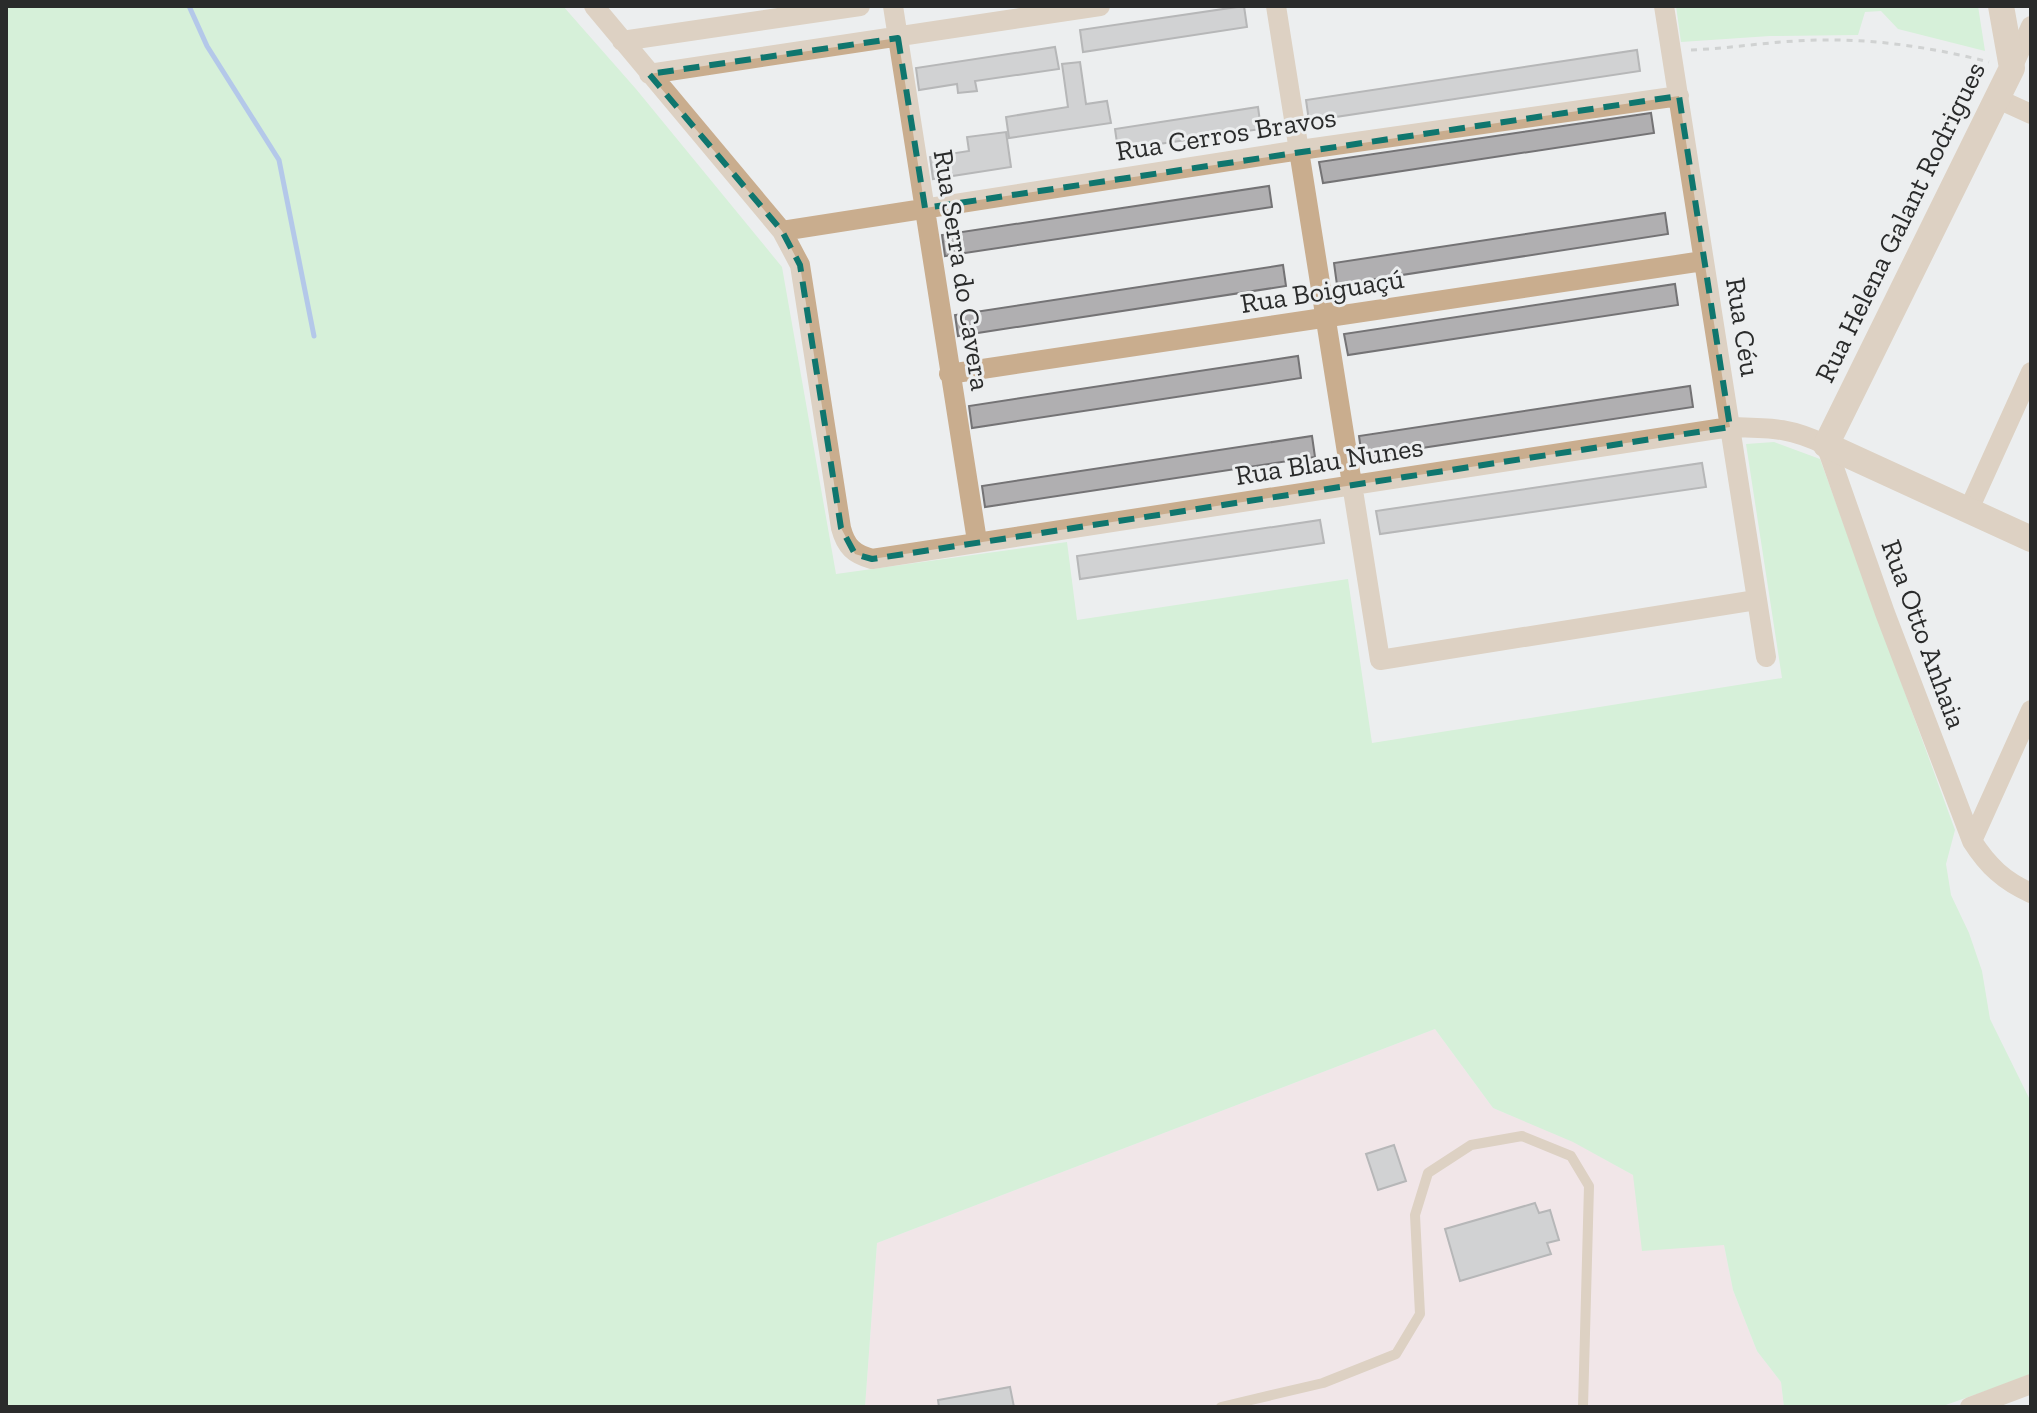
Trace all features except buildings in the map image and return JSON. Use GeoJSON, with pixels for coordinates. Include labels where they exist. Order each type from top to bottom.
{"type":"FeatureCollection","features":[{"type":"Feature","properties":{"kind":"street"},"geometry":{"type":"LineString","coordinates":[[594,6],[782,231]]}},
{"type":"Feature","properties":{"kind":"street"},"geometry":{"type":"LineString","coordinates":[[622,41],[860,6]]}},
{"type":"Feature","properties":{"kind":"street","name":"Rua Serra do Cavera"},"geometry":{"type":"LineString","coordinates":[[893,6],[977,541]]}},
{"type":"Feature","properties":{"kind":"street"},"geometry":{"type":"LineString","coordinates":[[649,74],[1100,6]]}},
{"type":"Feature","properties":{"kind":"street"},"geometry":{"type":"LineString","coordinates":[[1276,6],[1380,660],[1756,600]]}},
{"type":"Feature","properties":{"kind":"street","name":"Rua Céu"},"geometry":{"type":"LineString","coordinates":[[1664,6],[1766,657]]}},
{"type":"Feature","properties":{"kind":"street"},"geometry":{"type":"LineString","coordinates":[[2001,6],[2012,68]]}},
{"type":"Feature","properties":{"kind":"street","name":"Rua Helena Galant Rodrigues"},"geometry":{"type":"LineString","coordinates":[[1826,445],[1998,99],[2031,26]]}},
{"type":"Feature","properties":{"kind":"street","name":"Rua Cerros Bravos"},"geometry":{"type":"LineString","coordinates":[[782,231],[1300,150],[1679,96]]}},
{"type":"Feature","properties":{"kind":"street"},"geometry":{"type":"LineString","coordinates":[[1998,99],[2031,114]]}},
{"type":"Feature","properties":{"kind":"street","name":"Rua Blau Nunes"},"geometry":{"type":"LineString","coordinates":[[782,231],[800,265],[845,541],[855,554],[872,559],[1730,427],[1784,428],[1826,445]]}},
{"type":"Feature","properties":{"kind":"street","name":"Rua Boiguaçú"},"geometry":{"type":"LineString","coordinates":[[949,374],[1703,261]]}},
{"type":"Feature","properties":{"kind":"street"},"geometry":{"type":"LineString","coordinates":[[1969,509],[2031,372]]}},
{"type":"Feature","properties":{"kind":"street"},"geometry":{"type":"LineString","coordinates":[[1826,445],[2031,539]]}},
{"type":"Feature","properties":{"kind":"street","name":"Rua Otto Anhaia"},"geometry":{"type":"LineString","coordinates":[[1826,445],[1885,613],[1972,841],[1986,864],[2031,893]]}},
{"type":"Feature","properties":{"kind":"street"},"geometry":{"type":"LineString","coordinates":[[1972,841],[2031,710]]}},
{"type":"Feature","properties":{"kind":"street"},"geometry":{"type":"LineString","coordinates":[[1970,1407],[2031,1384]]}},
{"type":"Feature","properties":{"kind":"lane"},"geometry":{"type":"LineString","coordinates":[[1221,1407],[1323,1383],[1396,1354],[1420,1314],[1415,1215],[1428,1173],[1471,1145],[1522,1136],[1571,1156],[1589,1186],[1583,1407]]}},
{"type":"Feature","properties":{"kind":"path"},"geometry":{"type":"LineString","coordinates":[[1671,51],[1834,40],[1894,44],[1960,54],[2012,68]]}},
{"type":"Feature","properties":{"kind":"highlighted area"},"geometry":{"type":"Polygon","coordinates":[[[898,38],[925,208],[1679,96],[1730,427],[872,559],[855,554],[841,528],[800,265],[782,231],[649,74],[898,38]]]}},
{"type":"Feature","properties":{"kind":"shaded area"},"geometry":{"type":"Polygon","coordinates":[[[1435,1029],[1493,1108],[1574,1142],[1633,1175],[1724,1245],[1733,1290],[1757,1351],[1781,1382],[1784,1407],[865,1407],[877,1243],[1435,1029]]]}},
{"type":"Feature","properties":{"kind":"green space"},"geometry":{"type":"Polygon","coordinates":[[[6,6],[563,6],[636,89],[782,267],[836,574],[1067,542],[1077,620],[1348,579],[1372,743],[1782,678],[1746,444],[1774,442],[1820,459],[1955,830],[1946,864],[1951,895],[1982,971],[1990,1019],[2031,1102],[2031,1375],[1940,1407],[1784,1407],[1781,1382],[1757,1351],[1733,1290],[1724,1245],[1642,1251],[1633,1175],[1573,1142],[1493,1108],[1435,1029],[877,1243],[865,1407],[6,1407],[6,6]]]}},
{"type":"Feature","properties":{"kind":"green space"},"geometry":{"type":"Polygon","coordinates":[[[1676,6],[1978,6],[1985,51],[1898,29],[1881,11],[1865,12],[1858,35],[1770,36],[1681,42],[1676,6]]]}},
{"type":"Feature","properties":{"kind":"waterway"},"geometry":{"type":"LineString","coordinates":[[189,6],[207,46],[279,160],[314,336]]}}]}
